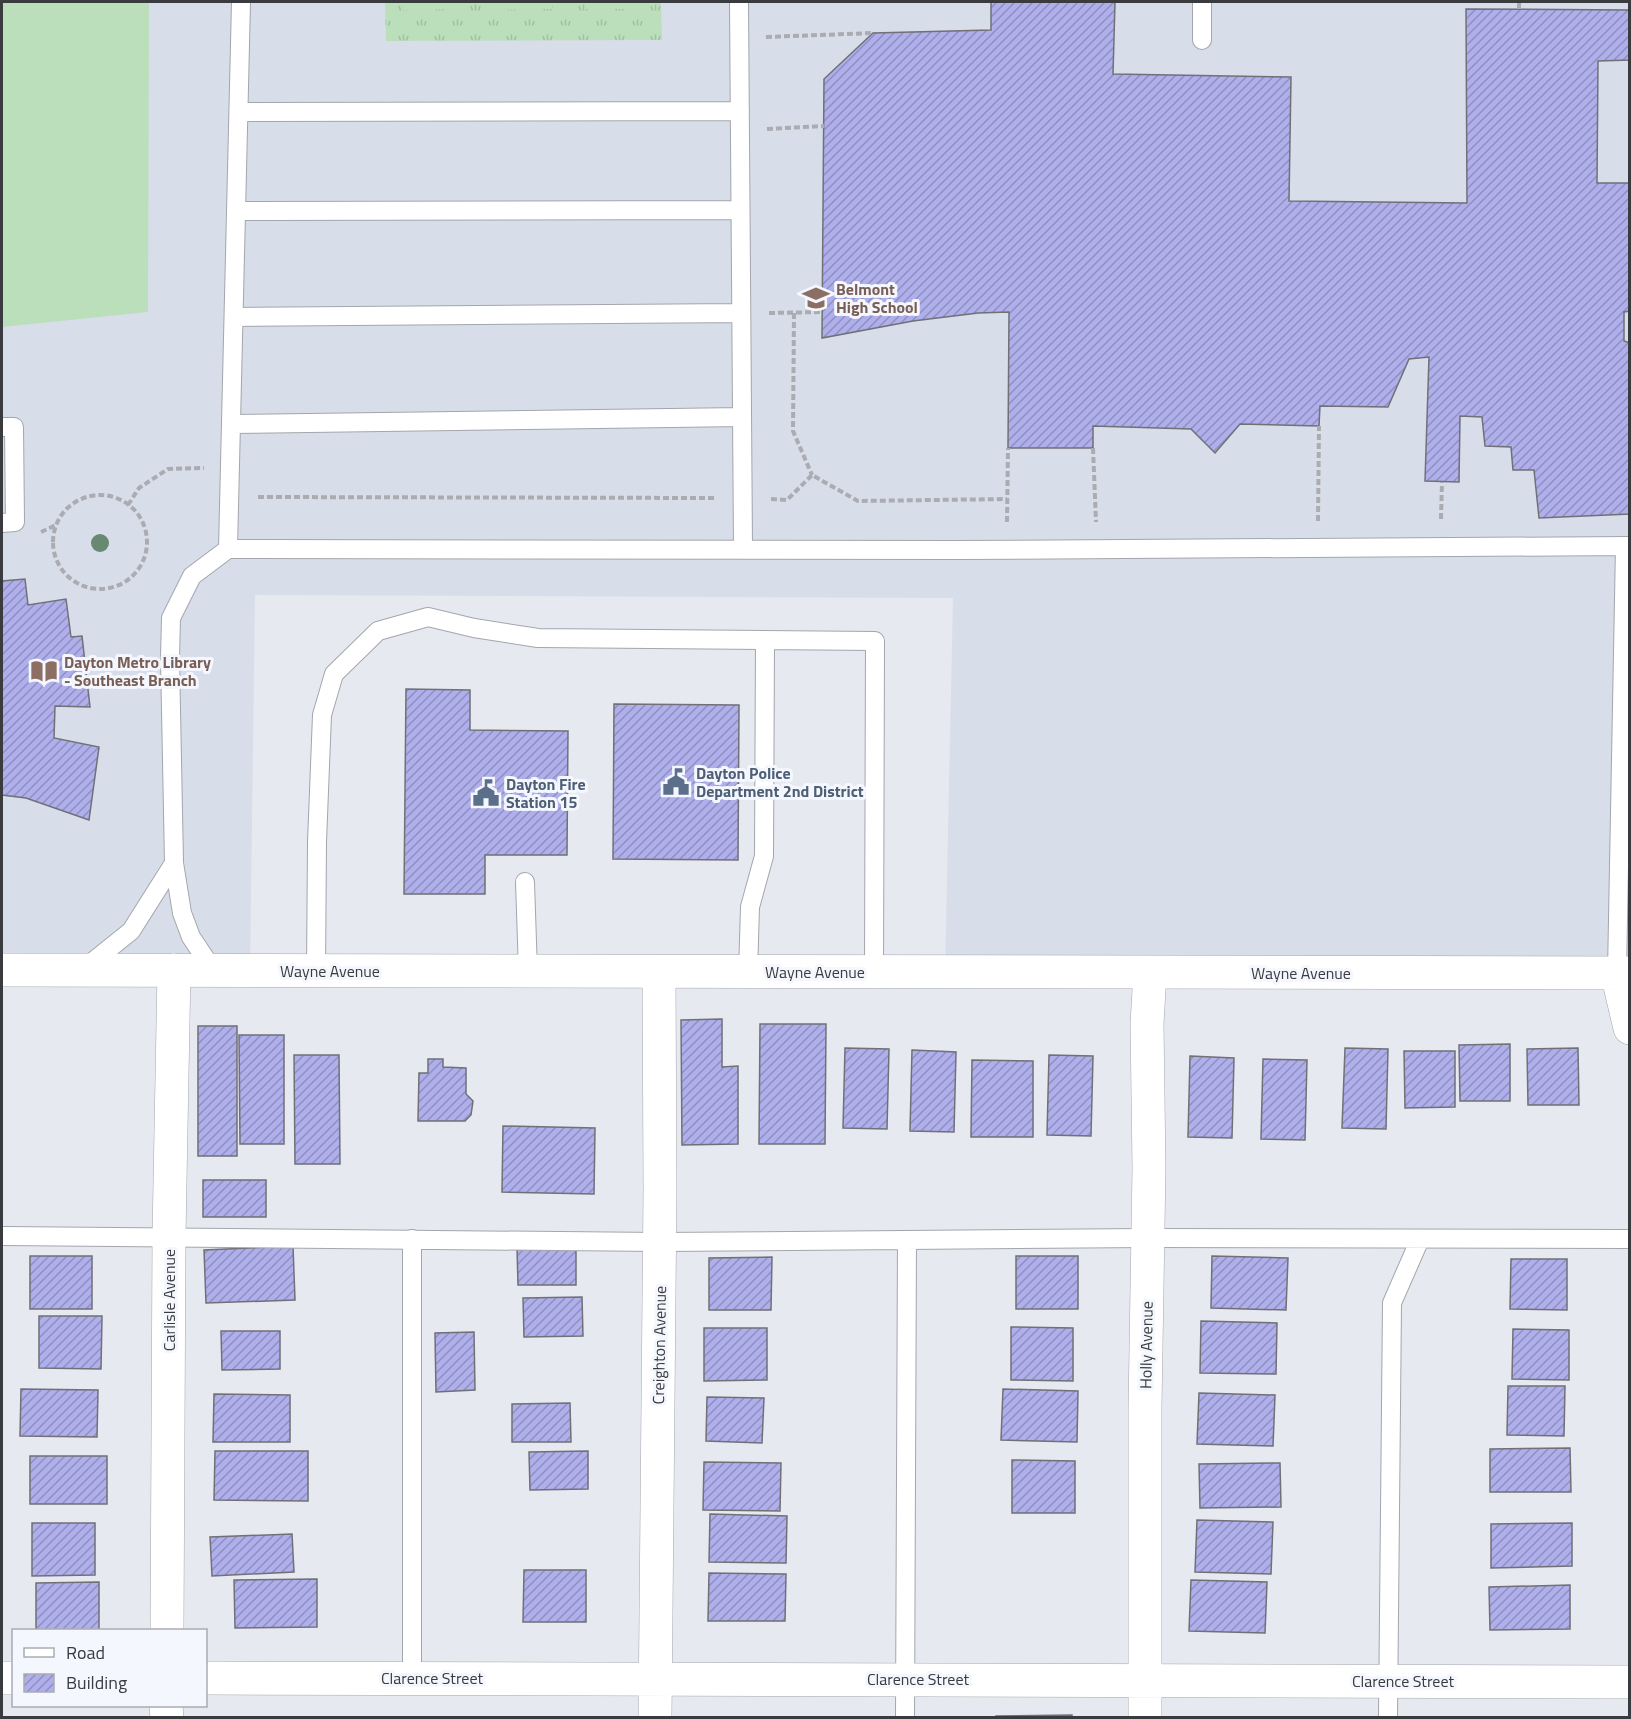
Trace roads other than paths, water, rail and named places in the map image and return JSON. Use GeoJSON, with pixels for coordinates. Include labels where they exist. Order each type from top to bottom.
{"type":"FeatureCollection","features":[{"type":"Feature","properties":{"kind":"street","name":"Wayne Avenue"},"geometry":{"type":"LineString","coordinates":[[2,970],[1623,973]]}},
{"type":"Feature","properties":{"kind":"street","name":"Carlisle Avenue"},"geometry":{"type":"LineString","coordinates":[[167,1629],[169,1236],[174,970]]}},
{"type":"Feature","properties":{"kind":"street","name":"Creighton Avenue"},"geometry":{"type":"LineString","coordinates":[[655,1718],[660,1242],[659,972]]}},
{"type":"Feature","properties":{"kind":"street","name":"Holly Avenue"},"geometry":{"type":"LineString","coordinates":[[1145,1718],[1150,973]]}},
{"type":"Feature","properties":{"kind":"street"},"geometry":{"type":"LineString","coordinates":[[1623,973],[1629,1028]]}},
{"type":"Feature","properties":{"kind":"street","name":"Clarence Street"},"geometry":{"type":"LineString","coordinates":[[207,1678],[1629,1682]]}},
{"type":"Feature","properties":{"kind":"lane"},"geometry":{"type":"LineString","coordinates":[[228,549],[241,2]]}},
{"type":"Feature","properties":{"kind":"lane"},"geometry":{"type":"LineString","coordinates":[[739,2],[742,548]]}},
{"type":"Feature","properties":{"kind":"lane"},"geometry":{"type":"LineString","coordinates":[[1202,2],[1202,40]]}},
{"type":"Feature","properties":{"kind":"lane"},"geometry":{"type":"LineString","coordinates":[[239,112],[740,111]]}},
{"type":"Feature","properties":{"kind":"lane"},"geometry":{"type":"LineString","coordinates":[[237,211],[740,210]]}},
{"type":"Feature","properties":{"kind":"lane"},"geometry":{"type":"LineString","coordinates":[[234,316],[741,313]]}},
{"type":"Feature","properties":{"kind":"lane"},"geometry":{"type":"LineString","coordinates":[[231,424],[742,417]]}},
{"type":"Feature","properties":{"kind":"lane"},"geometry":{"type":"LineString","coordinates":[[2,427],[14,427],[15,522],[2,523]]}},
{"type":"Feature","properties":{"kind":"lane"},"geometry":{"type":"LineString","coordinates":[[213,970],[191,937],[185,921],[174,863],[171,618],[192,576],[228,549],[1097,549],[1627,546],[1623,973]]}},
{"type":"Feature","properties":{"kind":"lane"},"geometry":{"type":"LineString","coordinates":[[316,971],[317,842],[322,715],[334,674],[378,631],[428,617],[474,628],[538,638],[875,641],[874,972]]}},
{"type":"Feature","properties":{"kind":"lane"},"geometry":{"type":"LineString","coordinates":[[748,973],[750,908],[764,855],[765,641]]}},
{"type":"Feature","properties":{"kind":"lane"},"geometry":{"type":"LineString","coordinates":[[82,970],[131,931],[174,863]]}},
{"type":"Feature","properties":{"kind":"lane"},"geometry":{"type":"LineString","coordinates":[[525,882],[528,972]]}},
{"type":"Feature","properties":{"kind":"lane"},"geometry":{"type":"LineString","coordinates":[[2,1236],[660,1242],[1147,1238],[1629,1239]]}},
{"type":"Feature","properties":{"kind":"lane"},"geometry":{"type":"LineString","coordinates":[[412,1239],[412,1678]]}},
{"type":"Feature","properties":{"kind":"lane"},"geometry":{"type":"LineString","coordinates":[[1388,1718],[1392,1303],[1420,1239]]}},
{"type":"Feature","properties":{"kind":"lane"},"geometry":{"type":"LineString","coordinates":[[905,1718],[907,1240]]}},
{"type":"Feature","properties":{"kind":"place","name":"Belmont High School"},"geometry":{"type":"Point","coordinates":[816,298]}},
{"type":"Feature","properties":{"kind":"place","name":"Dayton Metro Library - Southeast Branch"},"geometry":{"type":"Point","coordinates":[44,671]}},
{"type":"Feature","properties":{"kind":"place","name":"Dayton Police Department 2nd District"},"geometry":{"type":"Point","coordinates":[676,782]}},
{"type":"Feature","properties":{"kind":"place","name":"Dayton Fire Station 15"},"geometry":{"type":"Point","coordinates":[486,793]}}]}
